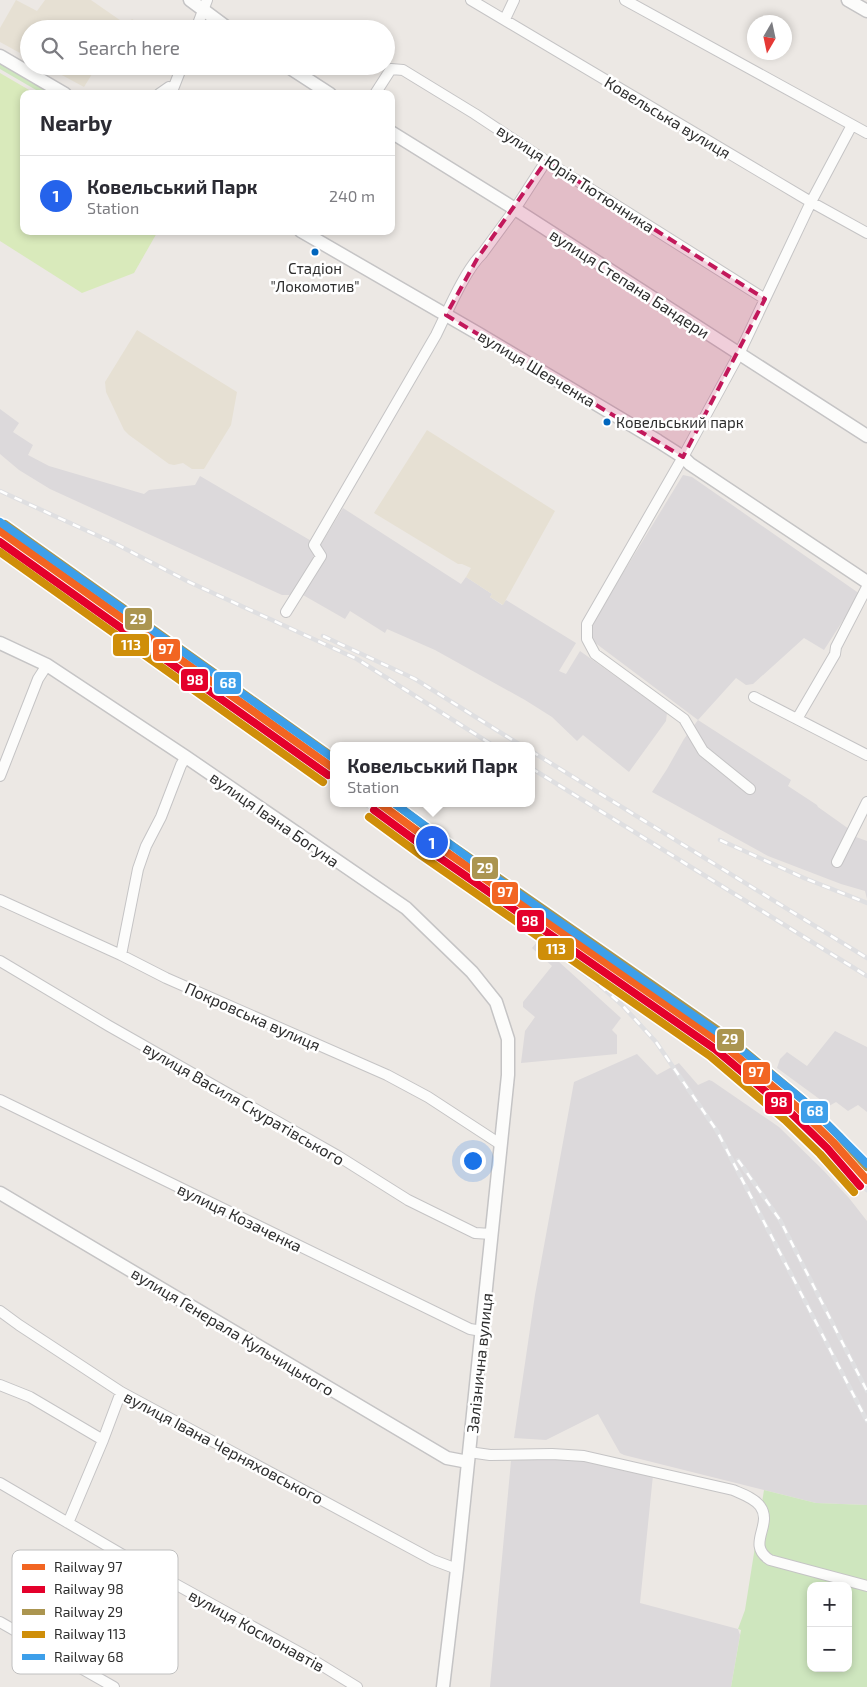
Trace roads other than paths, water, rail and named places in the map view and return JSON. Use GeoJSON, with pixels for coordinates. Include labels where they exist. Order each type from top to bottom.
{"type":"FeatureCollection","features":[{"type":"Feature","properties":{"kind":"street"},"geometry":{"type":"LineString","coordinates":[[190,0],[205,5],[220,20]]}},
{"type":"Feature","properties":{"kind":"street","name":"Ковельська вулиця"},"geometry":{"type":"LineString","coordinates":[[470,0],[811,202],[867,233]]}},
{"type":"Feature","properties":{"kind":"street"},"geometry":{"type":"LineString","coordinates":[[505,19],[514,0]]}},
{"type":"Feature","properties":{"kind":"street"},"geometry":{"type":"LineString","coordinates":[[625,0],[867,133]]}},
{"type":"Feature","properties":{"kind":"street"},"geometry":{"type":"LineString","coordinates":[[848,0],[867,11]]}},
{"type":"Feature","properties":{"kind":"street"},"geometry":{"type":"LineString","coordinates":[[199,20],[205,5]]}},
{"type":"Feature","properties":{"kind":"street"},"geometry":{"type":"LineString","coordinates":[[0,56],[20,68]]}},
{"type":"Feature","properties":{"kind":"street","name":"вулиця Юрія Тютюнника"},"geometry":{"type":"LineString","coordinates":[[395,69],[403,70],[475,114],[765,299]]}},
{"type":"Feature","properties":{"kind":"street"},"geometry":{"type":"LineString","coordinates":[[32,75],[58,90]]}},
{"type":"Feature","properties":{"kind":"street"},"geometry":{"type":"LineString","coordinates":[[165,90],[169,87],[173,89],[178,75]]}},
{"type":"Feature","properties":{"kind":"street"},"geometry":{"type":"LineString","coordinates":[[302,75],[324,90]]}},
{"type":"Feature","properties":{"kind":"street","name":"вулиця Юрія Тютюнника"},"geometry":{"type":"LineString","coordinates":[[378,90],[387,75]]}},
{"type":"Feature","properties":{"kind":"street"},"geometry":{"type":"LineString","coordinates":[[750,789],[703,751],[684,719],[595,654],[587,639],[587,624],[683,457],[739,354],[811,202],[852,125]]}},
{"type":"Feature","properties":{"kind":"street","name":"вулиця Степана Бандери"},"geometry":{"type":"LineString","coordinates":[[395,134],[515,209],[867,436]]}},
{"type":"Feature","properties":{"kind":"street"},"geometry":{"type":"LineString","coordinates":[[286,612],[321,556],[314,546],[436,335],[476,259],[482,254],[515,209],[546,161]]}},
{"type":"Feature","properties":{"kind":"street","name":"вулиця Шевченка"},"geometry":{"type":"LineString","coordinates":[[309,235],[488,339],[683,457],[690,464],[867,582]]}},
{"type":"Feature","properties":{"kind":"street"},"geometry":{"type":"LineString","coordinates":[[797,719],[835,654],[836,647],[867,587]]}},
{"type":"Feature","properties":{"kind":"street","name":"вулиця Івана Богуна"},"geometry":{"type":"LineString","coordinates":[[0,643],[47,665],[186,757],[406,908],[472,972],[496,1002],[508,1039]]}},
{"type":"Feature","properties":{"kind":"street"},"geometry":{"type":"LineString","coordinates":[[0,776],[38,679],[47,665]]}},
{"type":"Feature","properties":{"kind":"street"},"geometry":{"type":"LineString","coordinates":[[754,697],[867,755]]}},
{"type":"Feature","properties":{"kind":"street"},"geometry":{"type":"LineString","coordinates":[[121,955],[138,870],[146,846],[186,757]]}},
{"type":"Feature","properties":{"kind":"street"},"geometry":{"type":"LineString","coordinates":[[837,862],[867,802]]}},
{"type":"Feature","properties":{"kind":"street","name":"Покровська вулиця"},"geometry":{"type":"LineString","coordinates":[[0,900],[121,955],[166,978],[387,1076],[428,1097],[500,1144]]}},
{"type":"Feature","properties":{"kind":"street","name":"вулиця Василя Скуратівського"},"geometry":{"type":"LineString","coordinates":[[0,961],[109,1026],[338,1156],[408,1200],[475,1233],[492,1234]]}},
{"type":"Feature","properties":{"kind":"street","name":"Залізнична вулиця"},"geometry":{"type":"LineString","coordinates":[[443,1687],[469,1457],[508,1076],[508,1039]]}},
{"type":"Feature","properties":{"kind":"street","name":"вулиця Козаченка"},"geometry":{"type":"LineString","coordinates":[[0,1100],[470,1329],[482,1331]]}},
{"type":"Feature","properties":{"kind":"street","name":"вулиця Генерала Кульчицького"},"geometry":{"type":"LineString","coordinates":[[0,1192],[447,1458],[469,1457]]}},
{"type":"Feature","properties":{"kind":"street","name":"вулиця Івана Черняховського"},"geometry":{"type":"LineString","coordinates":[[0,1311],[121,1392],[433,1560],[457,1569]]}},
{"type":"Feature","properties":{"kind":"street"},"geometry":{"type":"LineString","coordinates":[[0,1385],[30,1397],[103,1440]]}},
{"type":"Feature","properties":{"kind":"street"},"geometry":{"type":"LineString","coordinates":[[68,1523],[121,1392]]}},
{"type":"Feature","properties":{"kind":"street"},"geometry":{"type":"LineString","coordinates":[[469,1457],[552,1454],[584,1456],[733,1490],[760,1506],[764,1515],[759,1548],[762,1554],[770,1560],[867,1586]]}},
{"type":"Feature","properties":{"kind":"street","name":"вулиця Космонавтів"},"geometry":{"type":"LineString","coordinates":[[0,1483],[116,1550]]}},
{"type":"Feature","properties":{"kind":"street","name":"вулиця Космонавтів"},"geometry":{"type":"LineString","coordinates":[[178,1585],[313,1660],[357,1687]]}},
{"type":"Feature","properties":{"kind":"street"},"geometry":{"type":"LineString","coordinates":[[0,1622],[12,1629]]}},
{"type":"Feature","properties":{"kind":"street"},"geometry":{"type":"LineString","coordinates":[[91,1674],[114,1687]]}},
{"type":"Feature","properties":{"kind":"railway"},"geometry":{"type":"LineString","coordinates":[[0,491],[116,544],[189,582],[357,659],[488,742]]}},
{"type":"Feature","properties":{"kind":"railway"},"geometry":{"type":"LineString","coordinates":[[0,540],[330,778]]}},
{"type":"Feature","properties":{"kind":"railway"},"geometry":{"type":"LineString","coordinates":[[323,636],[415,679],[516,742]]}},
{"type":"Feature","properties":{"kind":"railway"},"geometry":{"type":"LineString","coordinates":[[535,753],[867,958]]}},
{"type":"Feature","properties":{"kind":"railway"},"geometry":{"type":"LineString","coordinates":[[535,770],[867,976]]}},
{"type":"Feature","properties":{"kind":"railway"},"geometry":{"type":"LineString","coordinates":[[370,807],[455,869],[730,1059],[802,1121],[867,1190]]}},
{"type":"Feature","properties":{"kind":"railway"},"geometry":{"type":"LineString","coordinates":[[720,840],[804,878],[867,903]]}},
{"type":"Feature","properties":{"kind":"railway"},"geometry":{"type":"LineString","coordinates":[[497,909],[597,983],[622,1005],[656,1042],[717,1131],[867,1421]]}},
{"type":"Feature","properties":{"kind":"railway"},"geometry":{"type":"LineString","coordinates":[[738,1160],[780,1220],[867,1391]]}},
{"type":"Feature","properties":{"kind":"rail line","name":"68"},"geometry":{"type":"LineString","coordinates":[[0,522],[330,756]]}},
{"type":"Feature","properties":{"kind":"rail line","name":"29"},"geometry":{"type":"LineString","coordinates":[[5,524],[330,755]]}},
{"type":"Feature","properties":{"kind":"rail line","name":"97"},"geometry":{"type":"LineString","coordinates":[[0,531],[330,766]]}},
{"type":"Feature","properties":{"kind":"rail line","name":"98"},"geometry":{"type":"LineString","coordinates":[[0,542],[328,775]]}},
{"type":"Feature","properties":{"kind":"rail line","name":"113"},"geometry":{"type":"LineString","coordinates":[[0,552],[323,782]]}},
{"type":"Feature","properties":{"kind":"rail line","name":"97"},"geometry":{"type":"LineString","coordinates":[[384,807],[720,1042],[797,1107],[833,1142],[867,1180]]}},
{"type":"Feature","properties":{"kind":"rail line","name":"29"},"geometry":{"type":"LineString","coordinates":[[399,807],[725,1035],[803,1100],[867,1167]]}},
{"type":"Feature","properties":{"kind":"rail line","name":"68"},"geometry":{"type":"LineString","coordinates":[[399,807],[489,873],[733,1043],[803,1100],[867,1164]]}},
{"type":"Feature","properties":{"kind":"rail line","name":"98"},"geometry":{"type":"LineString","coordinates":[[374,810],[427,849],[715,1049],[791,1113],[827,1148],[860,1186]]}},
{"type":"Feature","properties":{"kind":"rail line","name":"113"},"geometry":{"type":"LineString","coordinates":[[369,817],[422,856],[710,1056],[785,1120],[820,1154],[854,1192]]}},
{"type":"Feature","properties":{"kind":"place","name":"Стадіон \"Локомотив\""},"geometry":{"type":"Point","coordinates":[315,252]}},
{"type":"Feature","properties":{"kind":"place","name":"Ковельський парк"},"geometry":{"type":"Point","coordinates":[607,422]}},
{"type":"Feature","properties":{"kind":"place","name":"Ковельський Парк"},"geometry":{"type":"Point","coordinates":[432,842]}}]}
